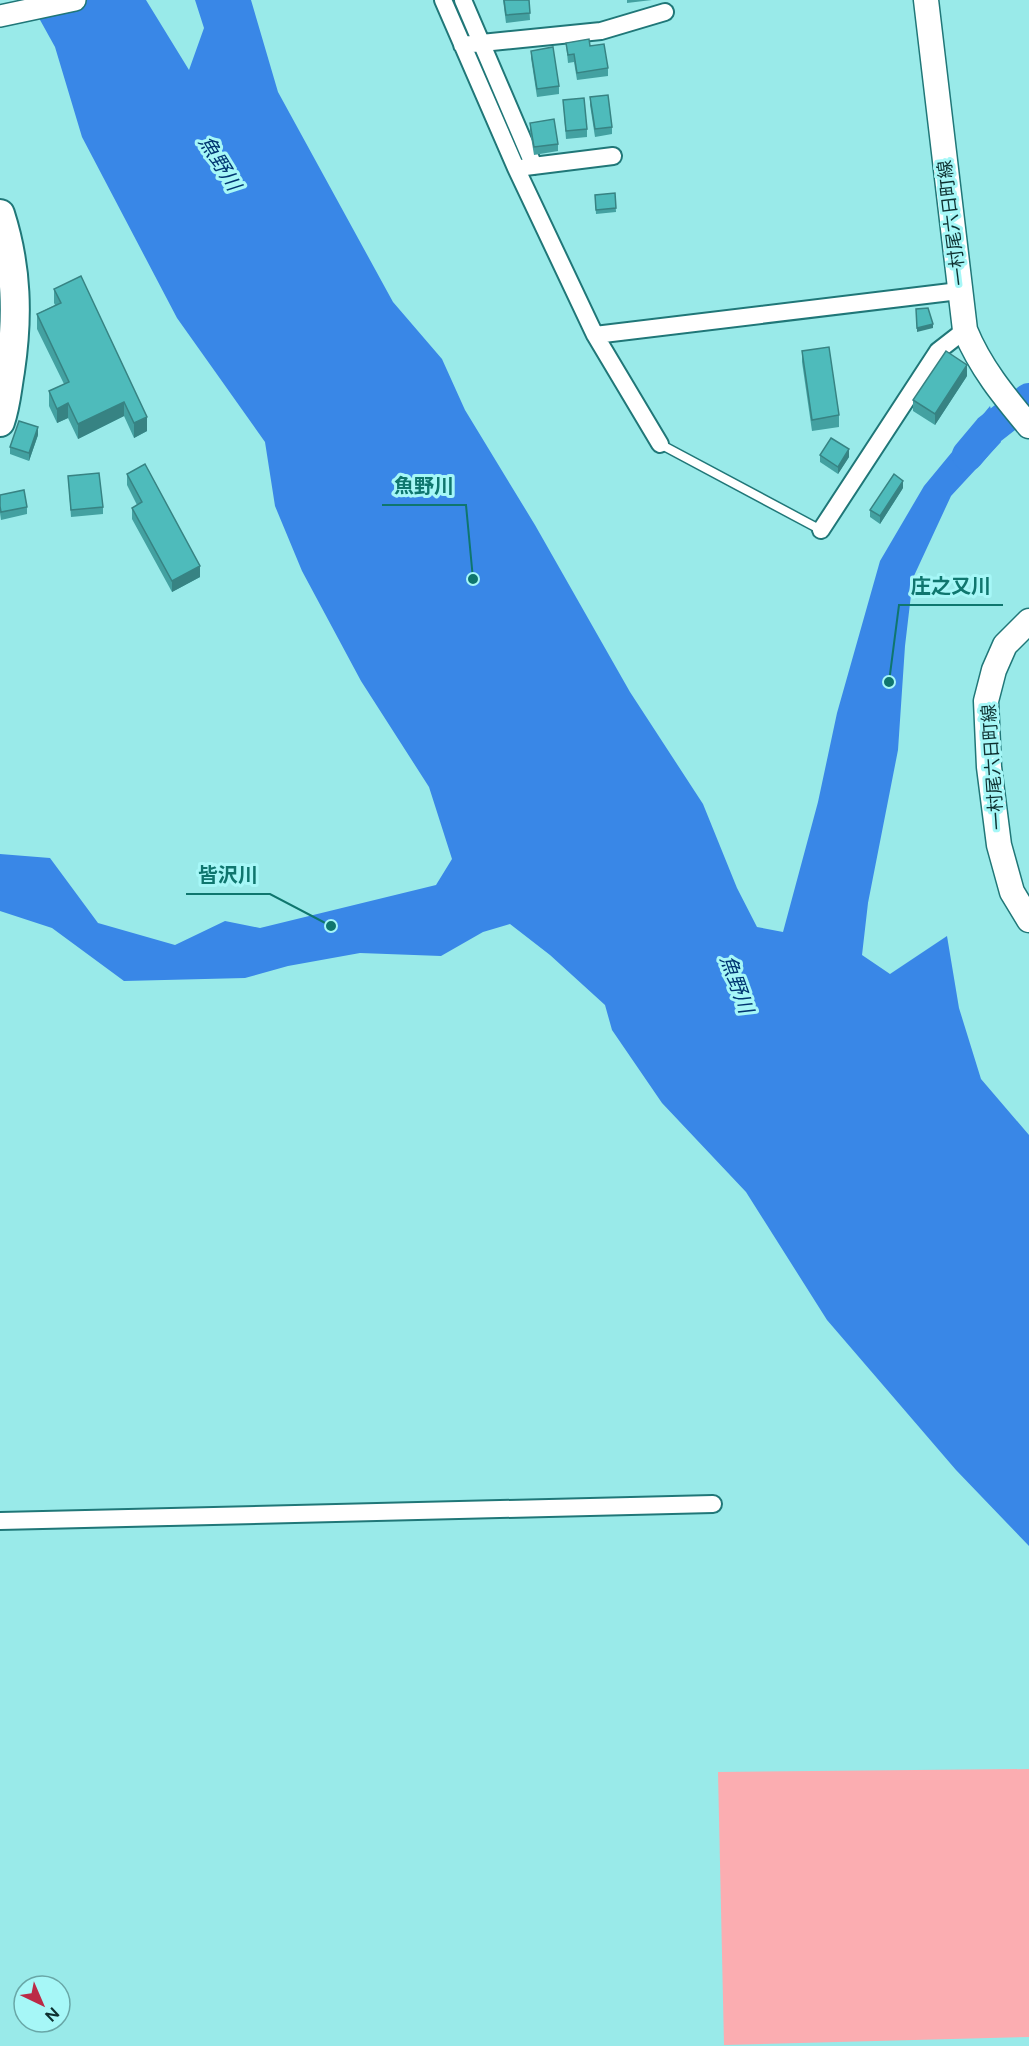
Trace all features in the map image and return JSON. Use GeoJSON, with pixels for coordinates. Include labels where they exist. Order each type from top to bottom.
{"type":"FeatureCollection","features":[{"type":"Feature","properties":{"kind":"highway"},"geometry":{"type":"LineString","coordinates":[[0,214],[6,234],[15,288],[14,339],[4,410],[0,422]]}},
{"type":"Feature","properties":{"kind":"main road","name":"一村尾六日町線"},"geometry":{"type":"LineString","coordinates":[[926,0],[965,330],[974,352],[998,389],[1029,426]]}},
{"type":"Feature","properties":{"kind":"main road","name":"一村尾六日町線"},"geometry":{"type":"LineString","coordinates":[[1029,621],[1005,645],[994,670],[986,701],[989,767],[999,845],[1012,892],[1029,920]]}},
{"type":"Feature","properties":{"kind":"street"},"geometry":{"type":"LineString","coordinates":[[0,16],[75,0]]}},
{"type":"Feature","properties":{"kind":"street"},"geometry":{"type":"LineString","coordinates":[[443,0],[516,168],[595,335],[660,444]]}},
{"type":"Feature","properties":{"kind":"street"},"geometry":{"type":"LineString","coordinates":[[463,0],[534,166]]}},
{"type":"Feature","properties":{"kind":"street"},"geometry":{"type":"LineString","coordinates":[[462,45],[601,31],[665,12]]}},
{"type":"Feature","properties":{"kind":"street"},"geometry":{"type":"LineString","coordinates":[[516,168],[613,156]]}},
{"type":"Feature","properties":{"kind":"street"},"geometry":{"type":"LineString","coordinates":[[595,335],[959,291]]}},
{"type":"Feature","properties":{"kind":"street"},"geometry":{"type":"LineString","coordinates":[[821,530],[938,351],[965,330]]}},
{"type":"Feature","properties":{"kind":"street"},"geometry":{"type":"LineString","coordinates":[[0,1521],[713,1504]]}},
{"type":"Feature","properties":{"kind":"lane"},"geometry":{"type":"LineString","coordinates":[[660,444],[821,530]]}},
{"type":"Feature","properties":{"kind":"shaded area"},"geometry":{"type":"Polygon","coordinates":[[[1029,1769],[1029,2037],[724,2045],[718,1772],[1029,1769]]]}},
{"type":"Feature","properties":{"kind":"water"},"geometry":{"type":"Polygon","coordinates":[[[29,0],[146,0],[189,70],[204,28],[195,0],[251,0],[278,92],[393,302],[442,359],[465,410],[535,525],[630,692],[703,804],[737,888],[757,927],[783,932],[818,802],[837,713],[880,561],[924,486],[990,406],[1001,442],[951,496],[913,578],[905,646],[898,750],[868,903],[862,955],[890,974],[947,936],[959,1008],[981,1079],[1029,1135],[1029,1546],[956,1470],[827,1320],[746,1192],[662,1103],[612,1030],[605,1005],[550,955],[510,924],[483,932],[441,956],[360,953],[288,966],[245,978],[124,981],[52,928],[0,911],[0,854],[50,858],[98,923],[175,945],[225,921],[260,928],[436,885],[452,859],[429,787],[361,681],[302,571],[275,506],[265,442],[177,318],[82,137],[55,47],[29,0]]]}},
{"type":"Feature","properties":{"kind":"building"},"geometry":{"type":"Polygon","coordinates":[[[504,0],[529,0],[530,13],[506,15],[504,0]]]}},
{"type":"Feature","properties":{"kind":"building"},"geometry":{"type":"Polygon","coordinates":[[[589,39],[590,46],[604,44],[608,68],[577,73],[574,54],[568,55],[566,43],[589,39]]]}},
{"type":"Feature","properties":{"kind":"building"},"geometry":{"type":"Polygon","coordinates":[[[553,47],[559,86],[537,89],[531,51],[553,47]]]}},
{"type":"Feature","properties":{"kind":"building"},"geometry":{"type":"Polygon","coordinates":[[[608,95],[612,127],[595,129],[590,97],[608,95]]]}},
{"type":"Feature","properties":{"kind":"building"},"geometry":{"type":"Polygon","coordinates":[[[584,98],[587,129],[566,131],[563,100],[584,98]]]}},
{"type":"Feature","properties":{"kind":"building"},"geometry":{"type":"Polygon","coordinates":[[[554,119],[558,144],[534,147],[530,123],[554,119]]]}},
{"type":"Feature","properties":{"kind":"building"},"geometry":{"type":"Polygon","coordinates":[[[615,193],[616,208],[596,210],[595,195],[615,193]]]}},
{"type":"Feature","properties":{"kind":"building"},"geometry":{"type":"Polygon","coordinates":[[[81,276],[147,417],[134,423],[124,402],[78,424],[68,403],[57,409],[49,391],[69,382],[37,314],[61,303],[54,289],[81,276]]]}},
{"type":"Feature","properties":{"kind":"building"},"geometry":{"type":"Polygon","coordinates":[[[928,308],[933,324],[917,328],[916,309],[928,308]]]}},
{"type":"Feature","properties":{"kind":"building"},"geometry":{"type":"Polygon","coordinates":[[[829,347],[839,415],[812,420],[802,351],[829,347]]]}},
{"type":"Feature","properties":{"kind":"building"},"geometry":{"type":"Polygon","coordinates":[[[946,351],[967,365],[935,414],[913,400],[946,351]]]}},
{"type":"Feature","properties":{"kind":"building"},"geometry":{"type":"Polygon","coordinates":[[[19,421],[38,427],[29,453],[10,447],[19,421]]]}},
{"type":"Feature","properties":{"kind":"building"},"geometry":{"type":"Polygon","coordinates":[[[831,438],[849,449],[838,467],[820,455],[831,438]]]}},
{"type":"Feature","properties":{"kind":"building"},"geometry":{"type":"Polygon","coordinates":[[[145,464],[200,566],[172,581],[132,508],[142,502],[127,474],[145,464]]]}},
{"type":"Feature","properties":{"kind":"building"},"geometry":{"type":"Polygon","coordinates":[[[99,473],[103,507],[71,510],[68,476],[99,473]]]}},
{"type":"Feature","properties":{"kind":"building"},"geometry":{"type":"Polygon","coordinates":[[[894,474],[903,481],[880,516],[870,510],[894,474]]]}},
{"type":"Feature","properties":{"kind":"building"},"geometry":{"type":"Polygon","coordinates":[[[24,490],[27,507],[1,512],[0,495],[24,490]]]}},
{"type":"Feature","properties":{"kind":"waterway"},"geometry":{"type":"LineString","coordinates":[[968,455],[989,430],[1029,399]]}},
{"type":"Feature","properties":{"kind":"place","name":"魚野川"},"geometry":{"type":"Point","coordinates":[473,579]}},
{"type":"Feature","properties":{"kind":"place","name":"庄之又川"},"geometry":{"type":"Point","coordinates":[889,682]}},
{"type":"Feature","properties":{"kind":"place","name":"皆沢川"},"geometry":{"type":"Point","coordinates":[331,926]}}]}
